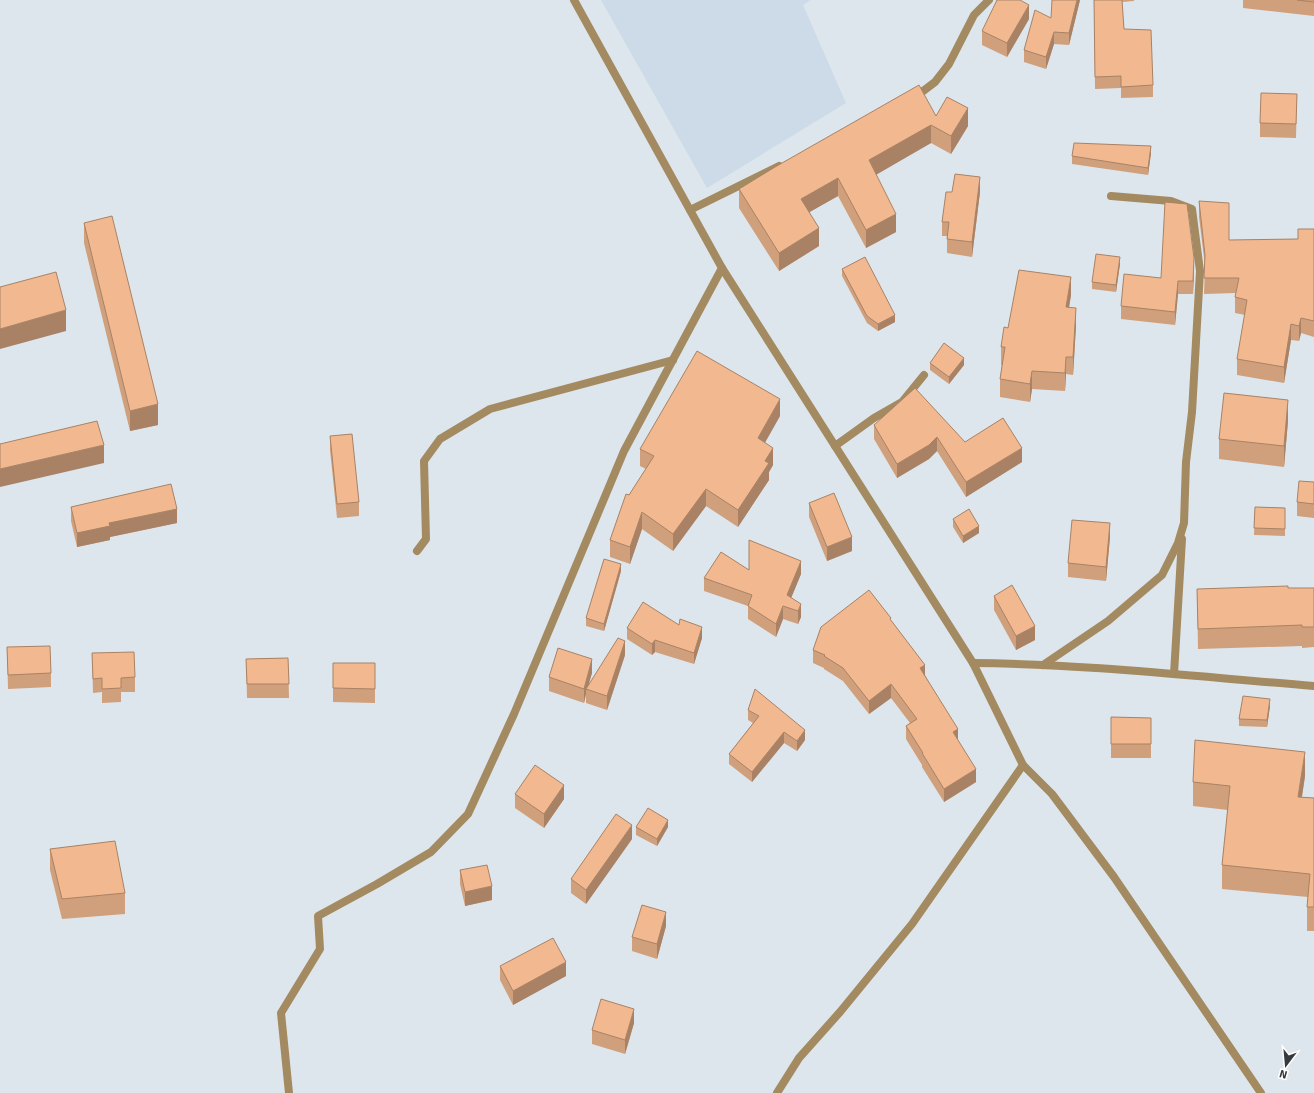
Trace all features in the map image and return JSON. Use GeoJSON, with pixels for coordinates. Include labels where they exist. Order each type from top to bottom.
{"type":"FeatureCollection","features":[{"type":"Feature","properties":{"kind":"street"},"geometry":{"type":"LineString","coordinates":[[574,0],[722,268],[973,663],[1023,765],[1052,794],[1114,876],[1261,1093]]}},
{"type":"Feature","properties":{"kind":"street"},"geometry":{"type":"LineString","coordinates":[[905,103],[917,96],[934,82],[949,64],[974,15],[989,0]]}},
{"type":"Feature","properties":{"kind":"street"},"geometry":{"type":"LineString","coordinates":[[690,210],[789,162]]}},
{"type":"Feature","properties":{"kind":"street"},"geometry":{"type":"LineString","coordinates":[[1111,196],[1171,201],[1192,209],[1200,271],[1197,297],[1192,412],[1186,462],[1184,524],[1174,674]]}},
{"type":"Feature","properties":{"kind":"street"},"geometry":{"type":"LineString","coordinates":[[289,1093],[281,1013],[320,949],[318,916],[377,884],[431,852],[468,814],[514,714],[624,451],[722,268]]}},
{"type":"Feature","properties":{"kind":"street"},"geometry":{"type":"LineString","coordinates":[[417,551],[426,539],[424,461],[440,439],[490,409],[673,360]]}},
{"type":"Feature","properties":{"kind":"street"},"geometry":{"type":"LineString","coordinates":[[835,446],[874,418],[902,402],[924,375]]}},
{"type":"Feature","properties":{"kind":"street"},"geometry":{"type":"LineString","coordinates":[[1043,665],[1108,621],[1162,575],[1178,543],[1183,528]]}},
{"type":"Feature","properties":{"kind":"street"},"geometry":{"type":"LineString","coordinates":[[973,663],[1043,665],[1314,686]]}},
{"type":"Feature","properties":{"kind":"street"},"geometry":{"type":"LineString","coordinates":[[777,1093],[799,1058],[840,1012],[912,924],[1023,765]]}},
{"type":"Feature","properties":{"kind":"shaded area"},"geometry":{"type":"Polygon","coordinates":[[[601,0],[811,0],[803,5],[846,103],[707,188],[601,0]]]}},
{"type":"Feature","properties":{"kind":"building"},"geometry":{"type":"Polygon","coordinates":[[[997,0],[1020,0],[1029,5],[1007,43],[982,31],[997,0]]]}},
{"type":"Feature","properties":{"kind":"building"},"geometry":{"type":"Polygon","coordinates":[[[1052,0],[1077,0],[1069,33],[1054,32],[1046,57],[1024,50],[1035,10],[1051,18],[1052,0]]]}},
{"type":"Feature","properties":{"kind":"building"},"geometry":{"type":"Polygon","coordinates":[[[1094,0],[1122,0],[1124,29],[1151,30],[1153,85],[1121,87],[1121,76],[1095,77],[1094,0]]]}},
{"type":"Feature","properties":{"kind":"building"},"geometry":{"type":"Polygon","coordinates":[[[1297,0],[1314,0],[1314,2],[1297,0]]]}},
{"type":"Feature","properties":{"kind":"building"},"geometry":{"type":"Polygon","coordinates":[[[919,85],[936,116],[947,97],[968,108],[951,136],[931,125],[869,160],[896,214],[866,230],[838,178],[801,199],[819,228],[779,253],[739,189],[919,85]]]}},
{"type":"Feature","properties":{"kind":"building"},"geometry":{"type":"Polygon","coordinates":[[[1261,93],[1297,94],[1296,124],[1260,123],[1261,93]]]}},
{"type":"Feature","properties":{"kind":"building"},"geometry":{"type":"Polygon","coordinates":[[[1074,143],[1151,146],[1148,168],[1072,156],[1074,143]]]}},
{"type":"Feature","properties":{"kind":"building"},"geometry":{"type":"Polygon","coordinates":[[[955,174],[980,177],[972,242],[947,239],[949,222],[942,222],[946,192],[952,192],[955,174]]]}},
{"type":"Feature","properties":{"kind":"building"},"geometry":{"type":"Polygon","coordinates":[[[1199,201],[1229,203],[1229,240],[1298,239],[1298,229],[1314,229],[1314,321],[1301,318],[1299,326],[1291,324],[1284,367],[1237,359],[1247,300],[1235,297],[1239,278],[1204,278],[1205,255],[1199,201]]]}},
{"type":"Feature","properties":{"kind":"building"},"geometry":{"type":"Polygon","coordinates":[[[1165,202],[1187,204],[1194,258],[1193,281],[1178,281],[1175,312],[1121,306],[1124,274],[1161,278],[1165,202]]]}},
{"type":"Feature","properties":{"kind":"building"},"geometry":{"type":"Polygon","coordinates":[[[112,216],[158,404],[130,411],[84,223],[112,216]]]}},
{"type":"Feature","properties":{"kind":"building"},"geometry":{"type":"Polygon","coordinates":[[[1096,254],[1120,257],[1116,285],[1092,282],[1096,254]]]}},
{"type":"Feature","properties":{"kind":"building"},"geometry":{"type":"Polygon","coordinates":[[[865,257],[895,315],[878,324],[867,316],[842,269],[865,257]]]}},
{"type":"Feature","properties":{"kind":"building"},"geometry":{"type":"Polygon","coordinates":[[[1019,270],[1071,277],[1066,307],[1076,308],[1073,357],[1066,357],[1065,373],[1032,371],[1030,384],[1000,379],[1005,347],[1001,347],[1004,327],[1008,328],[1019,270]]]}},
{"type":"Feature","properties":{"kind":"building"},"geometry":{"type":"Polygon","coordinates":[[[56,272],[66,310],[0,329],[0,287],[56,272]]]}},
{"type":"Feature","properties":{"kind":"building"},"geometry":{"type":"Polygon","coordinates":[[[944,343],[964,358],[949,377],[930,363],[944,343]]]}},
{"type":"Feature","properties":{"kind":"building"},"geometry":{"type":"Polygon","coordinates":[[[697,351],[780,399],[758,438],[773,448],[765,461],[769,463],[738,510],[706,489],[673,534],[642,512],[630,547],[610,540],[626,494],[629,495],[654,456],[640,449],[697,351]]]}},
{"type":"Feature","properties":{"kind":"building"},"geometry":{"type":"Polygon","coordinates":[[[915,388],[965,442],[1003,418],[1022,448],[966,482],[937,437],[929,445],[897,464],[874,425],[915,388]]]}},
{"type":"Feature","properties":{"kind":"building"},"geometry":{"type":"Polygon","coordinates":[[[1224,393],[1288,400],[1284,446],[1219,439],[1224,393]]]}},
{"type":"Feature","properties":{"kind":"building"},"geometry":{"type":"Polygon","coordinates":[[[97,421],[104,445],[0,469],[0,444],[97,421]]]}},
{"type":"Feature","properties":{"kind":"building"},"geometry":{"type":"Polygon","coordinates":[[[352,434],[359,502],[337,504],[330,436],[352,434]]]}},
{"type":"Feature","properties":{"kind":"building"},"geometry":{"type":"Polygon","coordinates":[[[1299,481],[1314,482],[1314,504],[1297,502],[1299,481]]]}},
{"type":"Feature","properties":{"kind":"building"},"geometry":{"type":"Polygon","coordinates":[[[171,484],[177,509],[109,523],[110,526],[77,533],[71,507],[171,484]]]}},
{"type":"Feature","properties":{"kind":"building"},"geometry":{"type":"Polygon","coordinates":[[[834,493],[852,537],[827,547],[809,503],[834,493]]]}},
{"type":"Feature","properties":{"kind":"building"},"geometry":{"type":"Polygon","coordinates":[[[1255,507],[1285,508],[1285,529],[1254,528],[1255,507]]]}},
{"type":"Feature","properties":{"kind":"building"},"geometry":{"type":"Polygon","coordinates":[[[969,509],[979,526],[963,536],[953,519],[969,509]]]}},
{"type":"Feature","properties":{"kind":"building"},"geometry":{"type":"Polygon","coordinates":[[[1072,520],[1110,523],[1106,567],[1068,563],[1072,520]]]}},
{"type":"Feature","properties":{"kind":"building"},"geometry":{"type":"Polygon","coordinates":[[[749,540],[801,561],[787,595],[801,604],[798,611],[783,606],[776,624],[748,606],[752,595],[704,578],[721,552],[749,570],[749,540]]]}},
{"type":"Feature","properties":{"kind":"building"},"geometry":{"type":"Polygon","coordinates":[[[604,559],[621,564],[604,624],[586,618],[604,559]]]}},
{"type":"Feature","properties":{"kind":"building"},"geometry":{"type":"Polygon","coordinates":[[[1012,585],[1035,626],[1016,636],[994,596],[1012,585]]]}},
{"type":"Feature","properties":{"kind":"building"},"geometry":{"type":"Polygon","coordinates":[[[1288,586],[1288,588],[1314,588],[1314,627],[1302,627],[1302,625],[1198,629],[1197,589],[1288,586]]]}},
{"type":"Feature","properties":{"kind":"building"},"geometry":{"type":"Polygon","coordinates":[[[869,590],[925,665],[920,668],[958,729],[953,732],[976,769],[944,789],[906,726],[917,719],[891,684],[869,701],[843,668],[824,656],[825,655],[813,650],[821,627],[869,590]]]}},
{"type":"Feature","properties":{"kind":"building"},"geometry":{"type":"Polygon","coordinates":[[[643,602],[679,625],[680,619],[702,627],[694,653],[655,640],[652,644],[627,628],[643,602]]]}},
{"type":"Feature","properties":{"kind":"building"},"geometry":{"type":"Polygon","coordinates":[[[618,638],[625,641],[607,696],[586,689],[618,638]]]}},
{"type":"Feature","properties":{"kind":"building"},"geometry":{"type":"Polygon","coordinates":[[[50,646],[51,673],[8,675],[7,647],[50,646]]]}},
{"type":"Feature","properties":{"kind":"building"},"geometry":{"type":"Polygon","coordinates":[[[558,648],[592,659],[584,689],[549,677],[558,648]]]}},
{"type":"Feature","properties":{"kind":"building"},"geometry":{"type":"Polygon","coordinates":[[[134,652],[135,677],[121,678],[121,688],[102,689],[102,678],[93,679],[92,653],[134,652]]]}},
{"type":"Feature","properties":{"kind":"building"},"geometry":{"type":"Polygon","coordinates":[[[288,658],[289,684],[247,684],[246,659],[288,658]]]}},
{"type":"Feature","properties":{"kind":"building"},"geometry":{"type":"Polygon","coordinates":[[[333,663],[375,663],[375,689],[333,688],[333,663]]]}},
{"type":"Feature","properties":{"kind":"building"},"geometry":{"type":"Polygon","coordinates":[[[755,689],[805,730],[797,741],[784,732],[752,772],[729,754],[759,716],[748,710],[755,689]]]}},
{"type":"Feature","properties":{"kind":"building"},"geometry":{"type":"Polygon","coordinates":[[[1243,696],[1270,699],[1267,720],[1239,719],[1243,696]]]}},
{"type":"Feature","properties":{"kind":"building"},"geometry":{"type":"Polygon","coordinates":[[[1111,717],[1151,718],[1151,744],[1111,744],[1111,717]]]}},
{"type":"Feature","properties":{"kind":"building"},"geometry":{"type":"Polygon","coordinates":[[[1195,740],[1305,752],[1298,797],[1314,798],[1314,907],[1307,907],[1310,874],[1222,865],[1230,786],[1193,782],[1195,740]]]}},
{"type":"Feature","properties":{"kind":"building"},"geometry":{"type":"Polygon","coordinates":[[[535,765],[564,785],[544,814],[515,794],[535,765]]]}},
{"type":"Feature","properties":{"kind":"building"},"geometry":{"type":"Polygon","coordinates":[[[648,808],[668,820],[657,839],[636,827],[648,808]]]}},
{"type":"Feature","properties":{"kind":"building"},"geometry":{"type":"Polygon","coordinates":[[[616,814],[632,825],[586,890],[571,879],[616,814]]]}},
{"type":"Feature","properties":{"kind":"building"},"geometry":{"type":"Polygon","coordinates":[[[115,841],[125,893],[62,899],[50,849],[115,841]]]}},
{"type":"Feature","properties":{"kind":"building"},"geometry":{"type":"Polygon","coordinates":[[[487,865],[492,886],[465,892],[460,870],[487,865]]]}},
{"type":"Feature","properties":{"kind":"building"},"geometry":{"type":"Polygon","coordinates":[[[642,905],[666,912],[657,944],[632,937],[642,905]]]}},
{"type":"Feature","properties":{"kind":"building"},"geometry":{"type":"Polygon","coordinates":[[[553,938],[566,962],[513,991],[500,966],[553,938]]]}},
{"type":"Feature","properties":{"kind":"building"},"geometry":{"type":"Polygon","coordinates":[[[601,999],[634,1009],[625,1040],[592,1030],[601,999]]]}}]}
